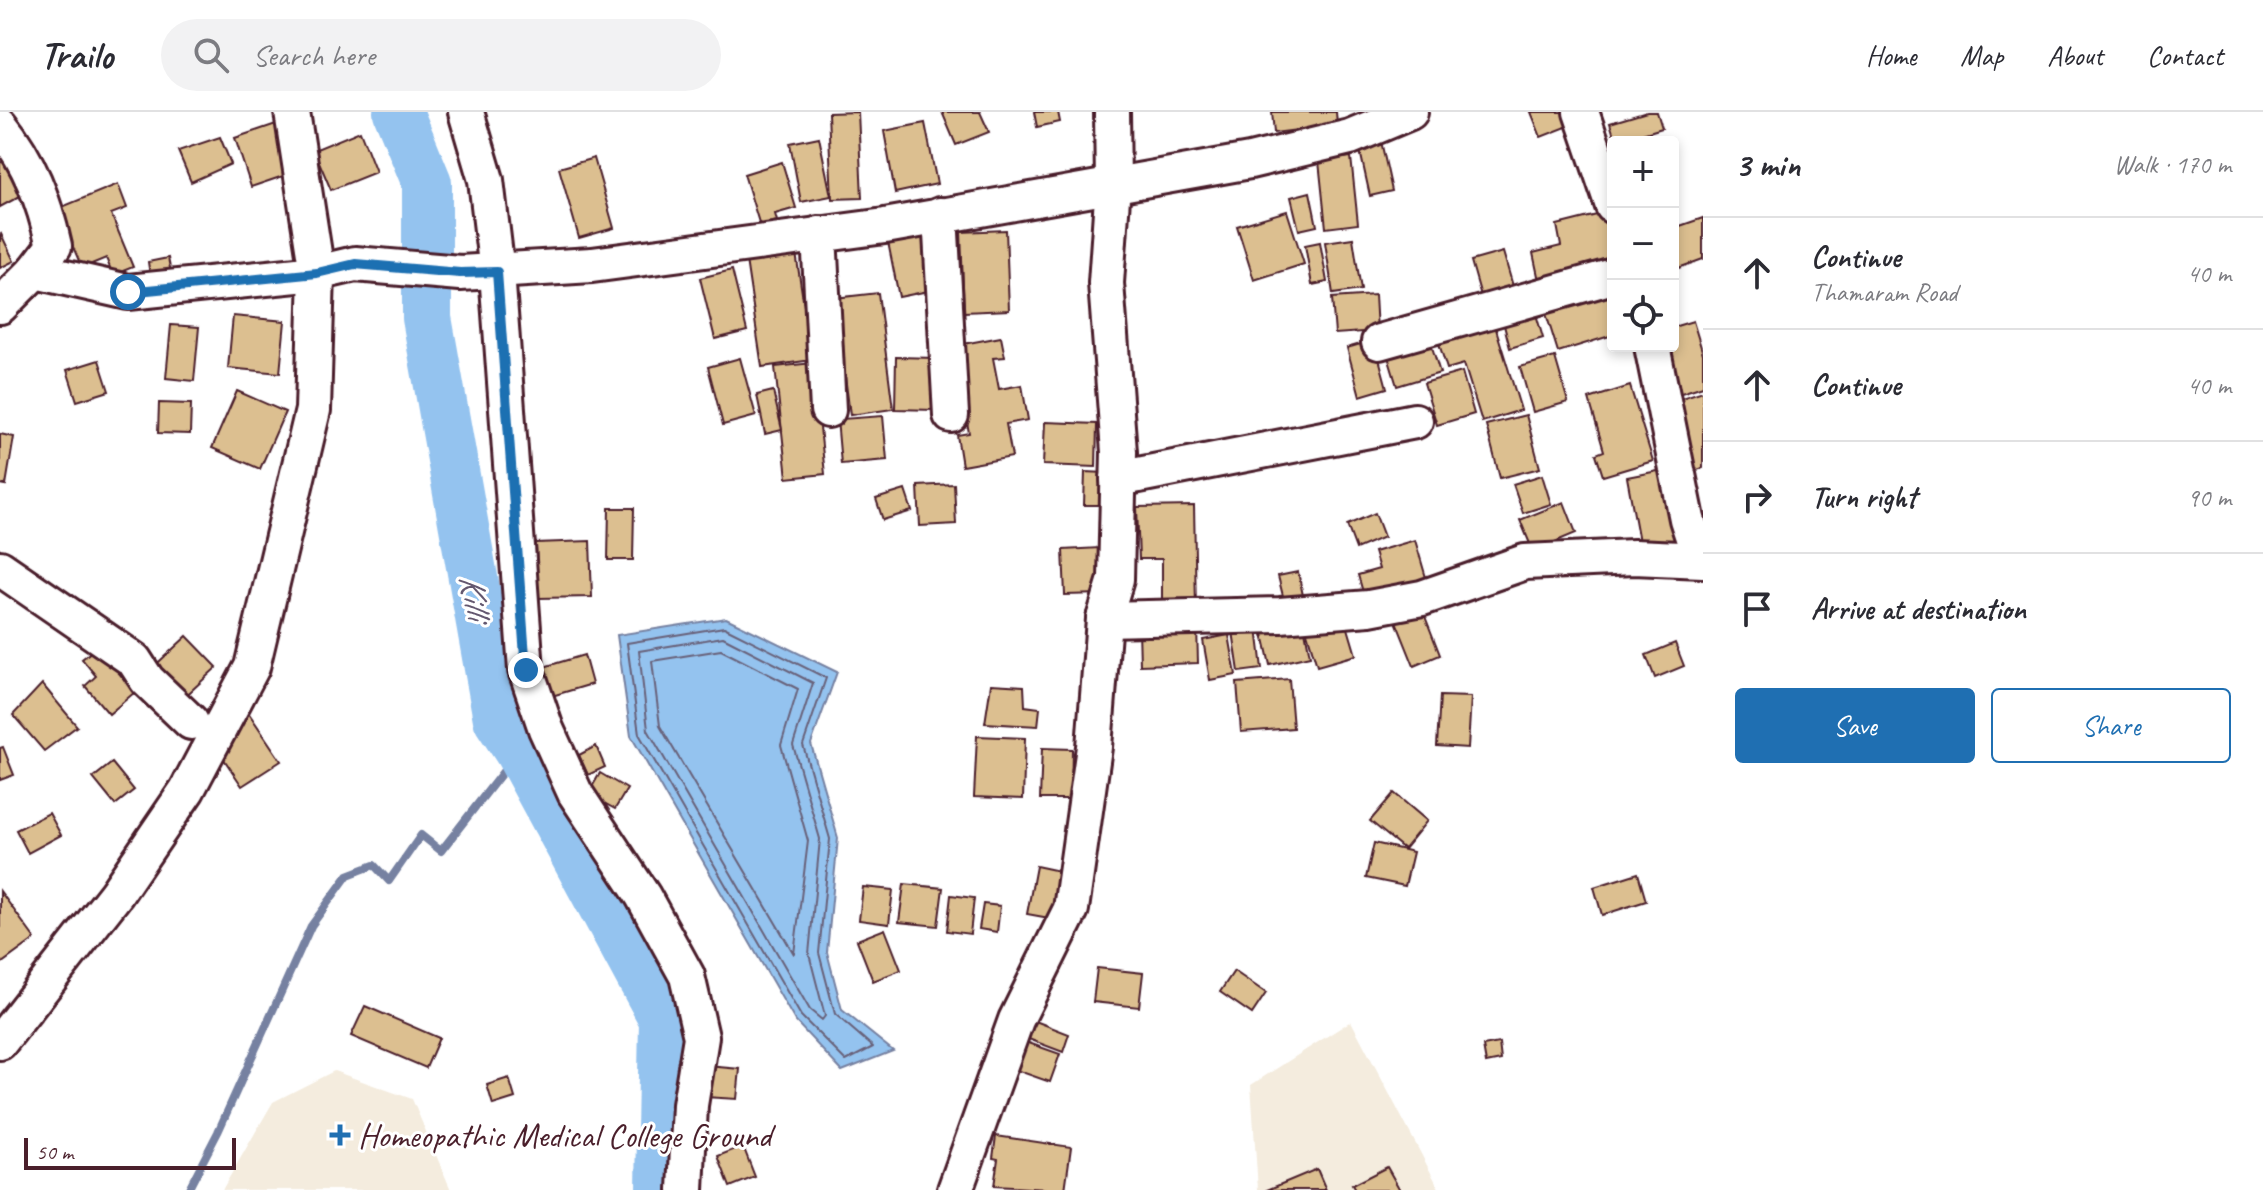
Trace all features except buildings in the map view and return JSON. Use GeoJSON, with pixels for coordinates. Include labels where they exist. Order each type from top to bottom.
{"type":"FeatureCollection","features":[{"type":"Feature","properties":{"kind":"street"},"geometry":{"type":"LineString","coordinates":[[0,1042],[116,894],[187,790],[252,667],[313,410],[317,273],[292,112]]}},
{"type":"Feature","properties":{"kind":"street"},"geometry":{"type":"LineString","coordinates":[[466,112],[486,180],[497,272],[526,670],[557,758],[575,793],[643,896],[687,976],[701,1037],[690,1105],[686,1190]]}},
{"type":"Feature","properties":{"kind":"street"},"geometry":{"type":"LineString","coordinates":[[955,1190],[1016,1020],[1071,909],[1094,747],[1104,619],[1116,579],[1118,479],[1106,283],[1113,183],[1112,112]]}},
{"type":"Feature","properties":{"kind":"street"},"geometry":{"type":"LineString","coordinates":[[35,271],[128,292],[317,273],[355,264],[460,273],[592,265],[940,215],[1250,161],[1348,125],[1410,112]]}},
{"type":"Feature","properties":{"kind":"street"},"geometry":{"type":"LineString","coordinates":[[1581,112],[1607,188]]}},
{"type":"Feature","properties":{"kind":"street"},"geometry":{"type":"LineString","coordinates":[[0,125],[23,152],[46,210],[54,246],[35,271],[0,306]]}},
{"type":"Feature","properties":{"kind":"street"},"geometry":{"type":"LineString","coordinates":[[940,215],[951,415]]}},
{"type":"Feature","properties":{"kind":"street"},"geometry":{"type":"LineString","coordinates":[[819,234],[828,410]]}},
{"type":"Feature","properties":{"kind":"street"},"geometry":{"type":"LineString","coordinates":[[1379,342],[1607,278]]}},
{"type":"Feature","properties":{"kind":"street"},"geometry":{"type":"LineString","coordinates":[[1104,619],[1280,615],[1369,608],[1422,598],[1525,562],[1634,557],[1702,559],[1687,519],[1653,352]]}},
{"type":"Feature","properties":{"kind":"street"},"geometry":{"type":"LineString","coordinates":[[1118,479],[1415,421]]}},
{"type":"Feature","properties":{"kind":"street"},"geometry":{"type":"LineString","coordinates":[[0,568],[134,660],[147,680],[191,722]]}},
{"type":"Feature","properties":{"kind":"shaded area"},"geometry":{"type":"Polygon","coordinates":[[[1351,1021],[1440,1190],[1258,1190],[1251,1085],[1351,1021]]]}},
{"type":"Feature","properties":{"kind":"shaded area","name":"Homeopathic Medical College Ground"},"geometry":{"type":"Polygon","coordinates":[[[334,1071],[412,1099],[451,1190],[222,1190],[273,1102],[334,1071]]]}},
{"type":"Feature","properties":{"kind":"water"},"geometry":{"type":"Polygon","coordinates":[[[726,618],[837,672],[811,744],[838,838],[827,952],[842,1010],[893,1051],[842,1071],[795,1021],[631,736],[617,635],[726,618]]]}},
{"type":"Feature","properties":{"kind":"waterway","name":"Killi"},"geometry":{"type":"LineString","coordinates":[[398,112],[427,183],[427,318],[498,719],[519,751],[664,1019],[661,1190]]}},
{"type":"Feature","properties":{"kind":"waterway"},"geometry":{"type":"LineString","coordinates":[[188,1190],[218,1132],[311,926],[348,875],[374,865],[389,881],[421,835],[441,851],[519,751]]}},
{"type":"Feature","properties":{"kind":"place","name":"Homeopathic Medical College Ground"},"geometry":{"type":"Point","coordinates":[340,1135]}},
{"type":"Feature","properties":{"kind":"route"},"geometry":{"type":"LineString","coordinates":[[128,292],[317,273],[355,264],[460,273],[497,272],[526,670]]}}]}
